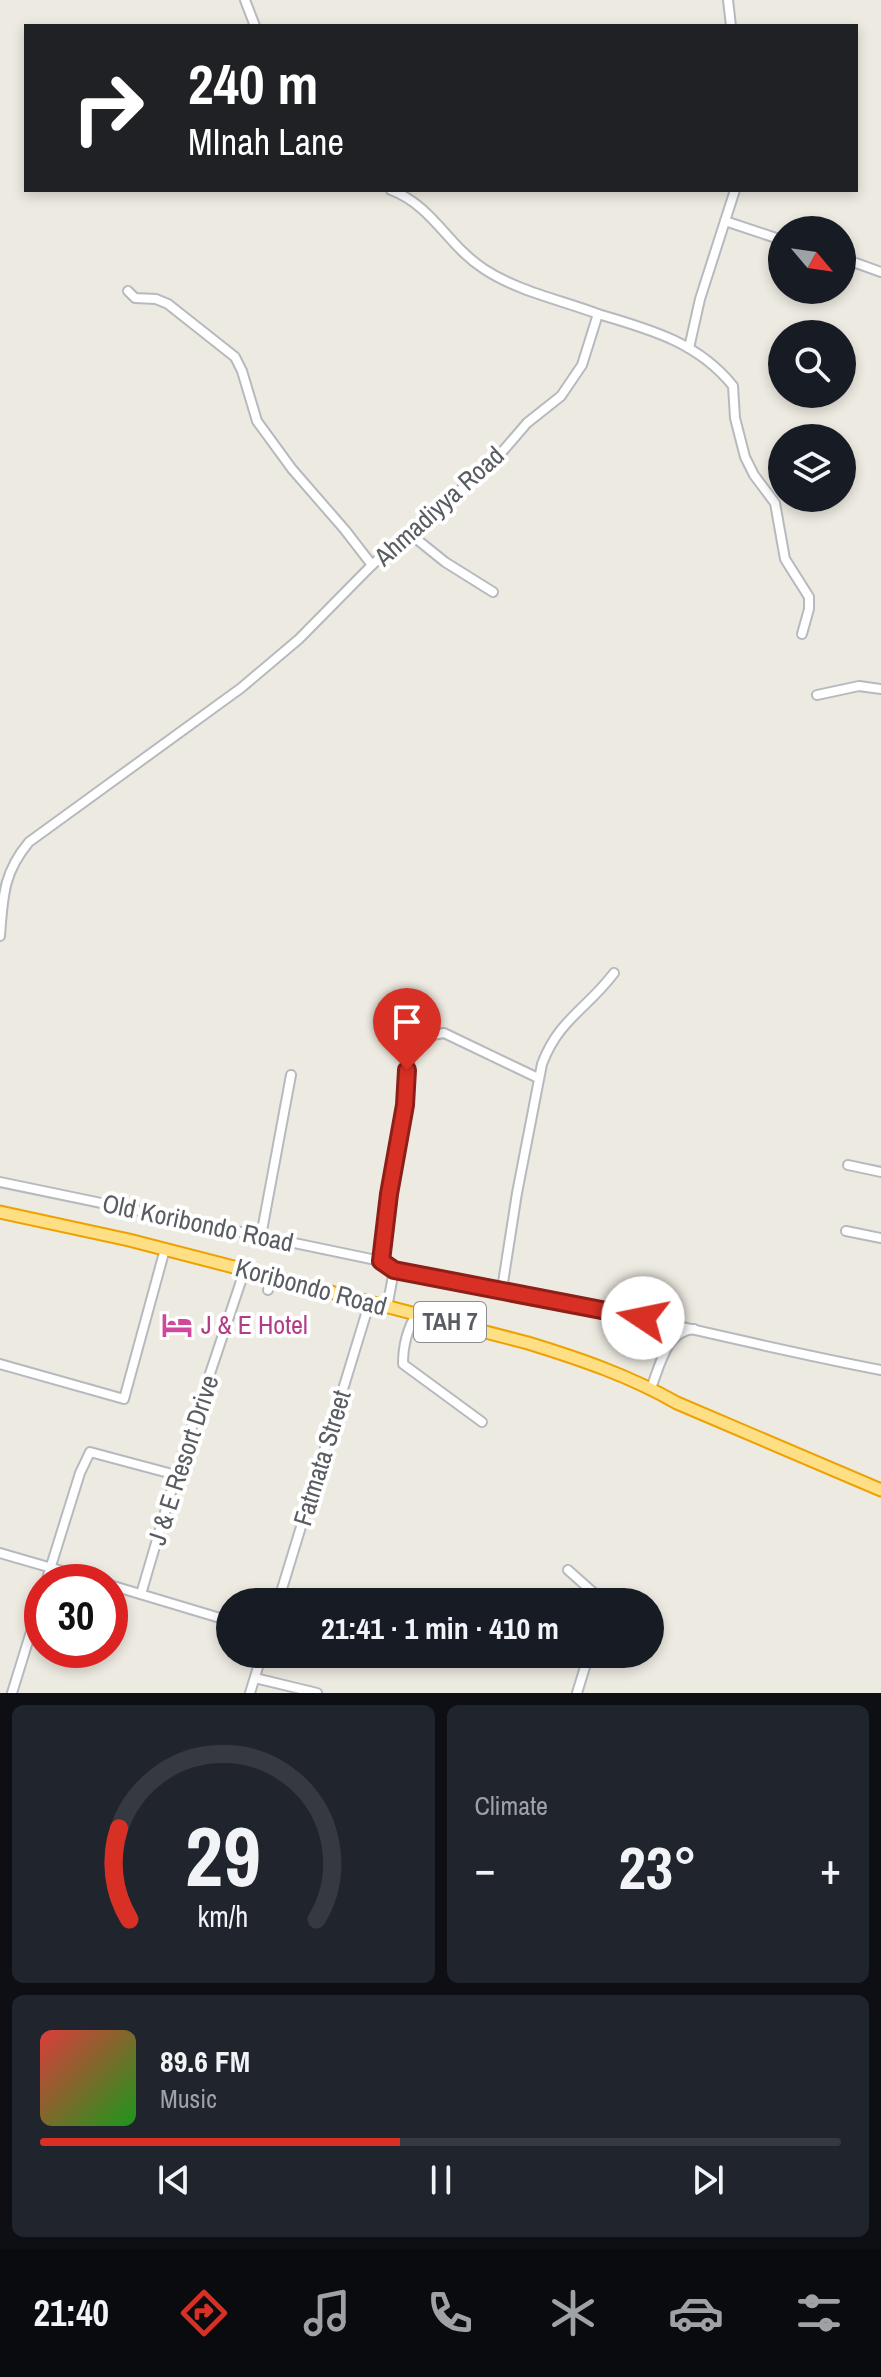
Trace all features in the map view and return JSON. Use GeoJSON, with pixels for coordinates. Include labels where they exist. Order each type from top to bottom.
{"type":"FeatureCollection","features":[{"type":"Feature","properties":{"kind":"highway","name":"Koribondo Road"},"geometry":{"type":"LineString","coordinates":[[0,1212],[165,1249],[387,1308],[417,1313],[592,1363],[651,1388],[677,1403],[881,1490]]}},
{"type":"Feature","properties":{"kind":"street"},"geometry":{"type":"LineString","coordinates":[[245,0],[254,24]]}},
{"type":"Feature","properties":{"kind":"street"},"geometry":{"type":"LineString","coordinates":[[728,0],[731,24]]}},
{"type":"Feature","properties":{"kind":"street"},"geometry":{"type":"LineString","coordinates":[[396,192],[414,200],[426,210],[445,234],[482,268],[504,280],[666,335],[689,348],[733,386],[735,418],[745,457],[775,503],[785,559],[809,597],[802,634]]}},
{"type":"Feature","properties":{"kind":"street"},"geometry":{"type":"LineString","coordinates":[[689,348],[700,299],[734,192]]}},
{"type":"Feature","properties":{"kind":"street"},"geometry":{"type":"LineString","coordinates":[[725,221],[768,235]]}},
{"type":"Feature","properties":{"kind":"street"},"geometry":{"type":"LineString","coordinates":[[856,263],[881,272]]}},
{"type":"Feature","properties":{"kind":"street"},"geometry":{"type":"LineString","coordinates":[[128,291],[135,298],[156,299],[168,304],[235,357],[257,421],[292,469],[372,565]]}},
{"type":"Feature","properties":{"kind":"street","name":"Ahmadiyya Road"},"geometry":{"type":"LineString","coordinates":[[0,936],[3,894],[8,877],[14,860],[29,842],[241,688],[299,639],[372,565],[435,508],[483,474],[527,423],[561,396],[582,365],[598,314]]}},
{"type":"Feature","properties":{"kind":"street"},"geometry":{"type":"LineString","coordinates":[[409,533],[445,562],[493,592]]}},
{"type":"Feature","properties":{"kind":"street"},"geometry":{"type":"LineString","coordinates":[[817,695],[859,686],[881,689]]}},
{"type":"Feature","properties":{"kind":"street"},"geometry":{"type":"LineString","coordinates":[[502,1289],[538,1078],[548,1048],[563,1025],[614,973]]}},
{"type":"Feature","properties":{"kind":"street"},"geometry":{"type":"LineString","coordinates":[[381,1261],[405,1105],[407,1070],[413,1048],[421,1037],[444,1033],[538,1078]]}},
{"type":"Feature","properties":{"kind":"street"},"geometry":{"type":"LineString","coordinates":[[261,1236],[291,1075]]}},
{"type":"Feature","properties":{"kind":"street"},"geometry":{"type":"LineString","coordinates":[[848,1165],[881,1172]]}},
{"type":"Feature","properties":{"kind":"street","name":"Old Koribondo Road"},"geometry":{"type":"LineString","coordinates":[[0,1182],[381,1261],[394,1270],[699,1329],[763,1346],[881,1370]]}},
{"type":"Feature","properties":{"kind":"street"},"geometry":{"type":"LineString","coordinates":[[846,1231],[881,1238]]}},
{"type":"Feature","properties":{"kind":"street"},"geometry":{"type":"LineString","coordinates":[[0,1364],[124,1399],[165,1249]]}},
{"type":"Feature","properties":{"kind":"street"},"geometry":{"type":"LineString","coordinates":[[387,1308],[394,1270]]}},
{"type":"Feature","properties":{"kind":"street"},"geometry":{"type":"LineString","coordinates":[[268,1290],[272,1277]]}},
{"type":"Feature","properties":{"kind":"street","name":"J & E Resort Drive"},"geometry":{"type":"LineString","coordinates":[[141,1594],[176,1475],[241,1281]]}},
{"type":"Feature","properties":{"kind":"street"},"geometry":{"type":"LineString","coordinates":[[417,1313],[410,1324],[403,1349],[403,1364],[482,1422]]}},
{"type":"Feature","properties":{"kind":"street","name":"Fatmata Street"},"geometry":{"type":"LineString","coordinates":[[282,1588],[366,1314]]}},
{"type":"Feature","properties":{"kind":"street"},"geometry":{"type":"LineString","coordinates":[[651,1388],[675,1336],[688,1329],[699,1329]]}},
{"type":"Feature","properties":{"kind":"street"},"geometry":{"type":"LineString","coordinates":[[51,1564],[80,1473],[90,1452],[176,1475]]}},
{"type":"Feature","properties":{"kind":"street"},"geometry":{"type":"LineString","coordinates":[[0,1553],[39,1564]]}},
{"type":"Feature","properties":{"kind":"street"},"geometry":{"type":"LineString","coordinates":[[568,1570],[588,1588]]}},
{"type":"Feature","properties":{"kind":"street"},"geometry":{"type":"LineString","coordinates":[[128,1590],[216,1617]]}},
{"type":"Feature","properties":{"kind":"street"},"geometry":{"type":"LineString","coordinates":[[0,1689],[14,1693],[24,1658]]}},
{"type":"Feature","properties":{"kind":"street"},"geometry":{"type":"LineString","coordinates":[[250,1693],[258,1668]]}},
{"type":"Feature","properties":{"kind":"street"},"geometry":{"type":"LineString","coordinates":[[577,1693],[585,1668]]}},
{"type":"Feature","properties":{"kind":"street"},"geometry":{"type":"LineString","coordinates":[[255,1678],[317,1693]]}},
{"type":"Feature","properties":{"kind":"place","name":"J & E Hotel"},"geometry":{"type":"Point","coordinates":[177,1325]}},
{"type":"Feature","properties":{"kind":"route"},"geometry":{"type":"LineString","coordinates":[[407,1070],[405,1105],[381,1261],[394,1270],[643,1318]]}}]}
